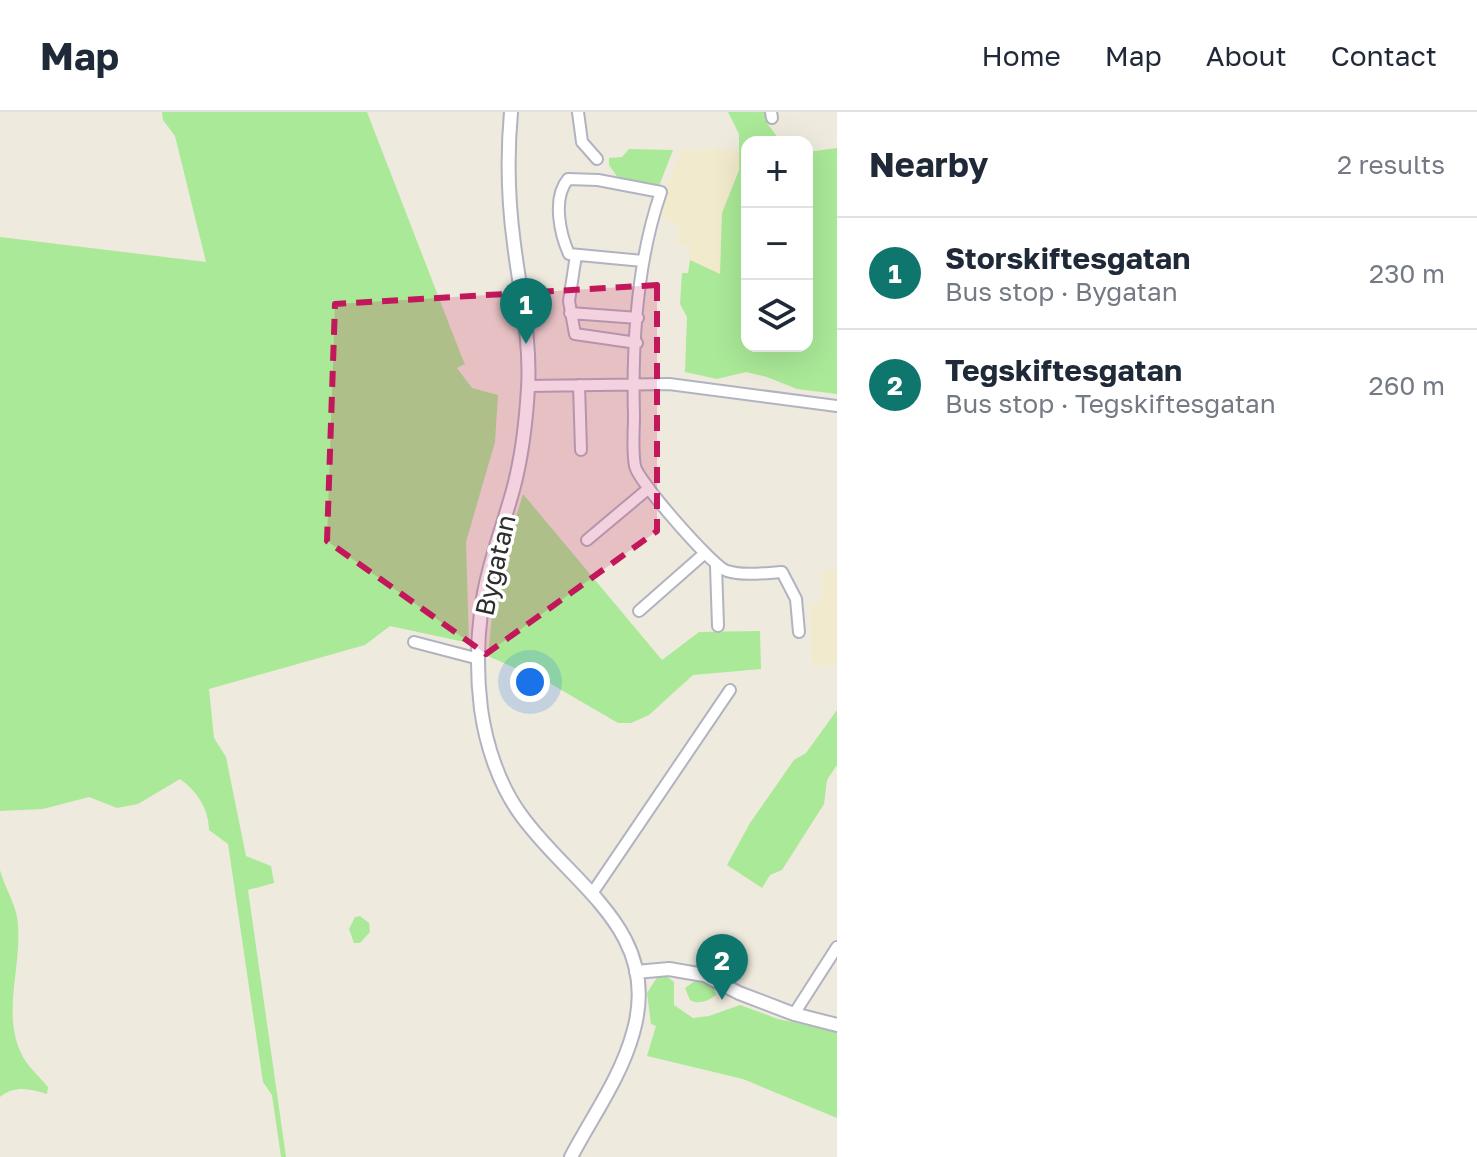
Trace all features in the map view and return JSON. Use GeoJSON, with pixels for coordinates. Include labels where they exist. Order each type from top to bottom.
{"type":"FeatureCollection","features":[{"type":"Feature","properties":{"kind":"street","name":"Bygatan"},"geometry":{"type":"LineString","coordinates":[[511,112],[510,209],[523,309],[528,386],[517,475],[484,593],[479,686],[485,726],[507,793],[552,852],[593,892],[623,932],[636,972],[637,1015],[630,1044],[571,1157]]}},
{"type":"Feature","properties":{"kind":"street"},"geometry":{"type":"LineString","coordinates":[[578,112],[582,142],[597,159]]}},
{"type":"Feature","properties":{"kind":"street"},"geometry":{"type":"LineString","coordinates":[[643,261],[569,254],[563,241],[559,204],[564,183],[568,179],[579,178],[661,192],[643,261],[633,385],[635,467],[649,488],[716,566],[736,573],[782,572],[796,599],[799,632]]}},
{"type":"Feature","properties":{"kind":"street"},"geometry":{"type":"LineString","coordinates":[[576,255],[569,301],[573,330],[578,336],[637,343]]}},
{"type":"Feature","properties":{"kind":"street"},"geometry":{"type":"LineString","coordinates":[[570,313],[638,318]]}},
{"type":"Feature","properties":{"kind":"street"},"geometry":{"type":"LineString","coordinates":[[579,385],[581,450]]}},
{"type":"Feature","properties":{"kind":"street"},"geometry":{"type":"LineString","coordinates":[[528,386],[680,385],[837,406]]}},
{"type":"Feature","properties":{"kind":"street"},"geometry":{"type":"LineString","coordinates":[[587,540],[649,488]]}},
{"type":"Feature","properties":{"kind":"street"},"geometry":{"type":"LineString","coordinates":[[639,611],[705,553]]}},
{"type":"Feature","properties":{"kind":"street"},"geometry":{"type":"LineString","coordinates":[[716,566],[718,626]]}},
{"type":"Feature","properties":{"kind":"street"},"geometry":{"type":"LineString","coordinates":[[414,642],[479,659]]}},
{"type":"Feature","properties":{"kind":"street"},"geometry":{"type":"LineString","coordinates":[[593,892],[730,690]]}},
{"type":"Feature","properties":{"kind":"street"},"geometry":{"type":"LineString","coordinates":[[794,1014],[837,947]]}},
{"type":"Feature","properties":{"kind":"street"},"geometry":{"type":"LineString","coordinates":[[636,972],[669,969],[704,975],[739,993],[794,1014],[837,1025]]}},
{"type":"Feature","properties":{"kind":"highlighted area"},"geometry":{"type":"Polygon","coordinates":[[[657,285],[657,531],[486,654],[327,541],[335,304],[657,285]]]}},
{"type":"Feature","properties":{"kind":"shaded area"},"geometry":{"type":"Polygon","coordinates":[[[739,149],[739,170],[722,213],[720,274],[690,260],[690,245],[675,243],[680,229],[657,211],[679,150],[739,149]]]}},
{"type":"Feature","properties":{"kind":"shaded area"},"geometry":{"type":"Polygon","coordinates":[[[822,570],[837,570],[837,664],[812,666],[811,603],[822,602],[822,570]]]}},
{"type":"Feature","properties":{"kind":"green space"},"geometry":{"type":"Polygon","coordinates":[[[162,112],[367,112],[465,364],[457,368],[472,388],[498,395],[495,442],[466,542],[469,643],[390,626],[365,645],[209,689],[214,738],[226,757],[246,856],[271,866],[274,883],[248,890],[286,1157],[281,1157],[272,1095],[263,1082],[228,844],[209,830],[207,815],[196,794],[180,779],[138,804],[117,808],[89,797],[43,809],[0,811],[0,237],[206,262],[175,136],[163,120],[162,112]]]}},
{"type":"Feature","properties":{"kind":"green space"},"geometry":{"type":"Polygon","coordinates":[[[728,112],[765,112],[767,123],[777,136],[741,136],[741,352],[813,352],[813,151],[837,148],[837,394],[797,389],[746,372],[717,379],[685,372],[687,317],[680,304],[682,273],[688,273],[690,260],[720,274],[722,213],[739,170],[739,134],[728,112]]]}},
{"type":"Feature","properties":{"kind":"green space"},"geometry":{"type":"Polygon","coordinates":[[[629,149],[673,150],[659,186],[621,182],[609,165],[609,158],[622,157],[629,149]]]}},
{"type":"Feature","properties":{"kind":"green space"},"geometry":{"type":"Polygon","coordinates":[[[523,494],[662,660],[699,632],[760,631],[761,669],[693,675],[649,715],[631,723],[618,723],[551,684],[488,656],[495,585],[523,494]]]}},
{"type":"Feature","properties":{"kind":"green space"},"geometry":{"type":"Polygon","coordinates":[[[837,710],[837,765],[827,780],[824,804],[782,870],[770,875],[762,888],[727,865],[750,823],[794,760],[806,753],[837,710]]]}},
{"type":"Feature","properties":{"kind":"green space"},"geometry":{"type":"Polygon","coordinates":[[[0,870],[17,917],[18,951],[13,1003],[15,1037],[23,1057],[48,1087],[47,1094],[17,1089],[0,1097],[0,870]]]}},
{"type":"Feature","properties":{"kind":"green space"},"geometry":{"type":"Polygon","coordinates":[[[360,916],[369,923],[370,932],[360,943],[354,943],[349,929],[355,917],[360,916]]]}},
{"type":"Feature","properties":{"kind":"green space"},"geometry":{"type":"Polygon","coordinates":[[[664,974],[674,982],[674,1005],[693,1018],[740,1005],[778,1019],[837,1032],[837,1118],[743,1079],[647,1056],[656,1026],[651,1024],[647,993],[658,976],[664,974]]]}},
{"type":"Feature","properties":{"kind":"green space"},"geometry":{"type":"Polygon","coordinates":[[[695,981],[713,986],[716,995],[703,1002],[690,1000],[685,988],[695,981]]]}},
{"type":"Feature","properties":{"kind":"place","name":"Storskiftesgatan"},"geometry":{"type":"Point","coordinates":[526,344]}},
{"type":"Feature","properties":{"kind":"place","name":"Tegskiftesgatan"},"geometry":{"type":"Point","coordinates":[722,1000]}}]}
